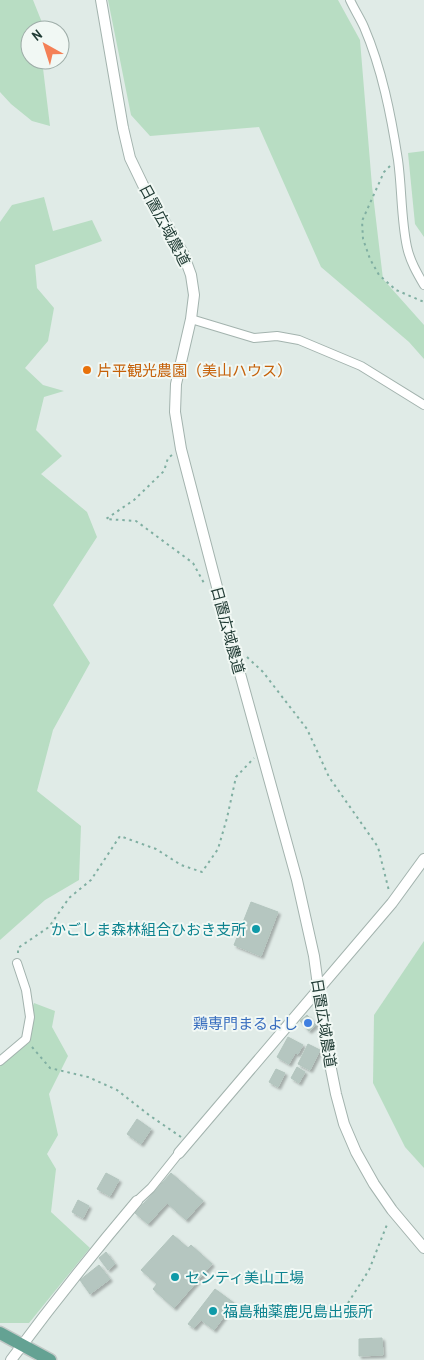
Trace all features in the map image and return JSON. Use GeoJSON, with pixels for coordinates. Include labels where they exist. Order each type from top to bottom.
{"type":"FeatureCollection","features":[{"type":"Feature","properties":{"kind":"main road"},"geometry":{"type":"LineString","coordinates":[[0,1333],[50,1360]]}},
{"type":"Feature","properties":{"kind":"street","name":"日置広域農道"},"geometry":{"type":"LineString","coordinates":[[101,0],[130,158],[183,253],[191,275],[194,295],[191,319],[176,384],[175,412],[181,449],[234,652],[297,880],[314,956],[326,1044],[336,1094],[344,1124],[356,1152],[374,1184],[392,1210],[424,1248]]}},
{"type":"Feature","properties":{"kind":"street"},"geometry":{"type":"LineString","coordinates":[[350,0],[364,27],[381,76],[398,162],[407,249],[414,268],[424,285]]}},
{"type":"Feature","properties":{"kind":"street"},"geometry":{"type":"LineString","coordinates":[[191,319],[254,338],[277,336],[299,340],[361,366],[424,405]]}},
{"type":"Feature","properties":{"kind":"street"},"geometry":{"type":"LineString","coordinates":[[12,1360],[112,1231],[137,1201],[151,1188],[392,903],[424,859]]}},
{"type":"Feature","properties":{"kind":"street"},"geometry":{"type":"LineString","coordinates":[[0,1061],[26,1039],[30,1017],[26,990],[17,963]]}},
{"type":"Feature","properties":{"kind":"path"},"geometry":{"type":"LineString","coordinates":[[398,162],[390,165],[384,172],[362,221],[363,239],[370,259],[379,275],[396,290],[424,302]]}},
{"type":"Feature","properties":{"kind":"path"},"geometry":{"type":"LineString","coordinates":[[181,449],[168,458],[164,471],[134,500],[106,519],[136,521],[193,562],[206,586]]}},
{"type":"Feature","properties":{"kind":"path"},"geometry":{"type":"LineString","coordinates":[[234,652],[246,656],[263,672],[307,729],[329,778],[378,847],[392,903]]}},
{"type":"Feature","properties":{"kind":"path"},"geometry":{"type":"LineString","coordinates":[[17,963],[18,948],[49,927],[69,898],[91,880],[120,836],[156,849],[181,865],[202,872],[218,849],[236,777],[261,751]]}},
{"type":"Feature","properties":{"kind":"path"},"geometry":{"type":"LineString","coordinates":[[26,1039],[50,1068],[88,1077],[117,1090],[188,1142]]}},
{"type":"Feature","properties":{"kind":"path"},"geometry":{"type":"LineString","coordinates":[[342,1314],[369,1270],[392,1210]]}},
{"type":"Feature","properties":{"kind":"green space"},"geometry":{"type":"Polygon","coordinates":[[[0,0],[33,0],[41,20],[20,20],[20,70],[43,70],[50,126],[32,121],[11,104],[0,92],[0,0]]]}},
{"type":"Feature","properties":{"kind":"green space"},"geometry":{"type":"Polygon","coordinates":[[[108,0],[338,0],[360,40],[372,186],[383,279],[424,325],[424,359],[409,342],[321,267],[259,127],[150,136],[131,115],[108,0]]]}},
{"type":"Feature","properties":{"kind":"green space"},"geometry":{"type":"Polygon","coordinates":[[[424,151],[424,237],[415,224],[408,153],[424,151]]]}},
{"type":"Feature","properties":{"kind":"green space"},"geometry":{"type":"Polygon","coordinates":[[[44,197],[53,231],[92,220],[102,241],[35,265],[37,288],[54,308],[48,341],[25,368],[43,385],[64,391],[44,397],[36,430],[62,456],[41,474],[87,512],[97,537],[53,605],[90,663],[53,730],[37,791],[81,826],[79,880],[45,900],[0,940],[0,222],[12,205],[44,197]]]}},
{"type":"Feature","properties":{"kind":"green space"},"geometry":{"type":"Polygon","coordinates":[[[424,941],[424,1168],[405,1147],[373,1083],[374,1015],[424,941]]]}},
{"type":"Feature","properties":{"kind":"green space"},"geometry":{"type":"Polygon","coordinates":[[[34,1003],[55,1011],[52,1027],[68,1056],[49,1094],[58,1135],[47,1154],[56,1169],[51,1212],[90,1248],[29,1323],[0,1323],[0,1066],[21,1040],[34,1003]]]}},
{"type":"Feature","properties":{"kind":"building","name":"かごしま森林組合ひおき支所"},"geometry":{"type":"Polygon","coordinates":[[[251,902],[278,912],[261,956],[234,945],[251,902]]]}},
{"type":"Feature","properties":{"kind":"building","name":"鶏専門まるよし"},"geometry":{"type":"Polygon","coordinates":[[[307,1015],[316,1025],[309,1031],[300,1021],[307,1015]]]}},
{"type":"Feature","properties":{"kind":"building"},"geometry":{"type":"Polygon","coordinates":[[[288,1037],[303,1045],[298,1054],[295,1053],[289,1064],[277,1057],[288,1037]]]}},
{"type":"Feature","properties":{"kind":"building"},"geometry":{"type":"Polygon","coordinates":[[[308,1044],[320,1050],[310,1070],[298,1064],[308,1044]]]}},
{"type":"Feature","properties":{"kind":"building"},"geometry":{"type":"Polygon","coordinates":[[[297,1067],[305,1072],[299,1083],[291,1078],[297,1067]]]}},
{"type":"Feature","properties":{"kind":"building"},"geometry":{"type":"Polygon","coordinates":[[[276,1069],[285,1073],[278,1087],[269,1082],[276,1069]]]}},
{"type":"Feature","properties":{"kind":"building"},"geometry":{"type":"Polygon","coordinates":[[[137,1119],[151,1129],[141,1144],[127,1134],[137,1119]]]}},
{"type":"Feature","properties":{"kind":"building"},"geometry":{"type":"Polygon","coordinates":[[[106,1173],[119,1180],[110,1196],[97,1189],[106,1173]]]}},
{"type":"Feature","properties":{"kind":"building"},"geometry":{"type":"Polygon","coordinates":[[[171,1173],[203,1201],[186,1220],[167,1203],[148,1224],[135,1213],[171,1173]]]}},
{"type":"Feature","properties":{"kind":"building"},"geometry":{"type":"Polygon","coordinates":[[[78,1200],[89,1206],[83,1218],[72,1212],[78,1200]]]}},
{"type":"Feature","properties":{"kind":"building","name":"センティ美山工場"},"geometry":{"type":"Polygon","coordinates":[[[173,1235],[188,1248],[191,1245],[212,1264],[174,1308],[153,1289],[157,1284],[141,1270],[173,1235]]]}},
{"type":"Feature","properties":{"kind":"building"},"geometry":{"type":"Polygon","coordinates":[[[106,1252],[115,1264],[108,1270],[99,1258],[106,1252]]]}},
{"type":"Feature","properties":{"kind":"building"},"geometry":{"type":"Polygon","coordinates":[[[99,1265],[110,1279],[90,1294],[80,1280],[99,1265]]]}},
{"type":"Feature","properties":{"kind":"building","name":"福島釉薬鹿児島出張所"},"geometry":{"type":"Polygon","coordinates":[[[215,1289],[234,1303],[214,1330],[201,1320],[194,1328],[188,1324],[215,1289]]]}},
{"type":"Feature","properties":{"kind":"building"},"geometry":{"type":"Polygon","coordinates":[[[382,1338],[383,1355],[359,1356],[359,1339],[382,1338]]]}},
{"type":"Feature","properties":{"kind":"place","name":"片平観光農園（美山ハウス）"},"geometry":{"type":"Point","coordinates":[87,370]}},
{"type":"Feature","properties":{"kind":"place","name":"かごしま森林組合ひおき支所"},"geometry":{"type":"Point","coordinates":[256,929]}},
{"type":"Feature","properties":{"kind":"place","name":"鶏専門まるよし"},"geometry":{"type":"Point","coordinates":[308,1023]}},
{"type":"Feature","properties":{"kind":"place","name":"センティ美山工場"},"geometry":{"type":"Point","coordinates":[175,1277]}},
{"type":"Feature","properties":{"kind":"place","name":"福島釉薬鹿児島出張所"},"geometry":{"type":"Point","coordinates":[213,1311]}}]}
